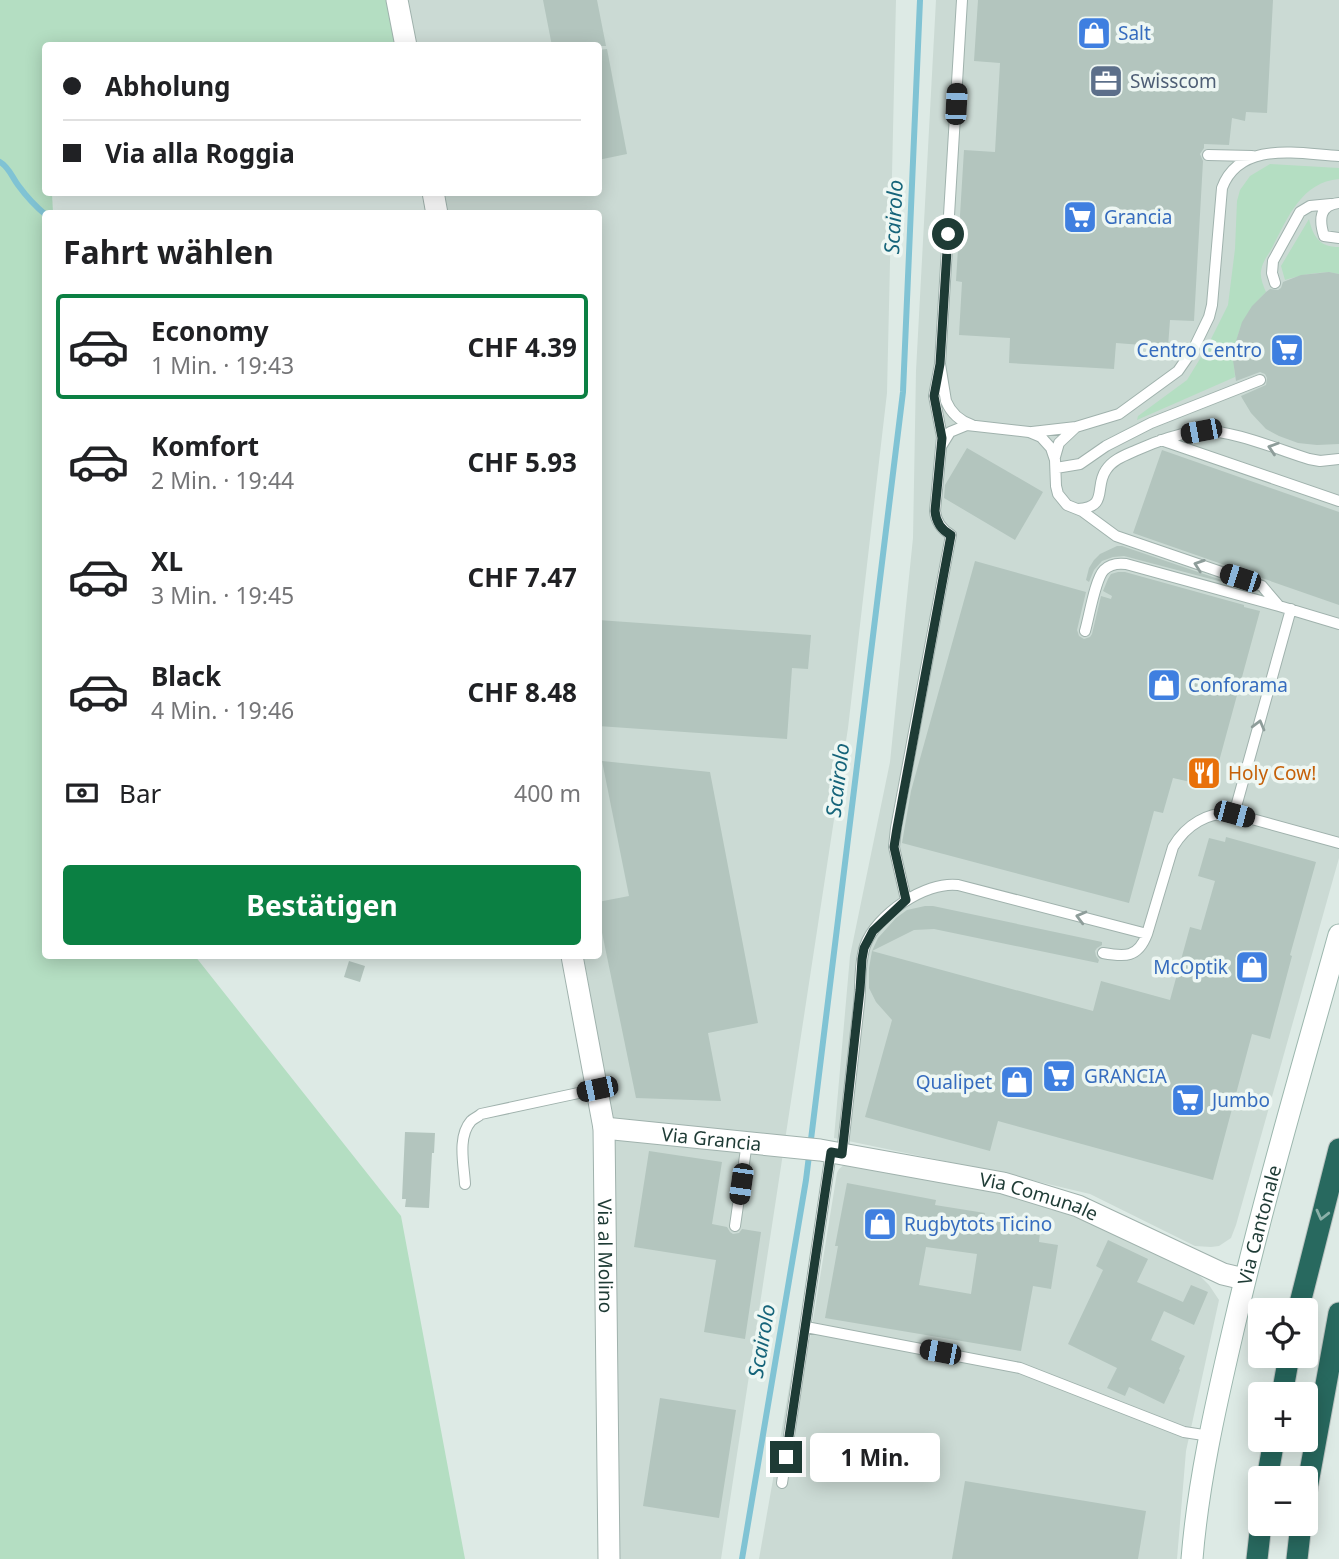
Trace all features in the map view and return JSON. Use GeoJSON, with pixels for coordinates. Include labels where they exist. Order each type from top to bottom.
{"type":"FeatureCollection","features":[{"type":"Feature","properties":{"kind":"highway"},"geometry":{"type":"LineString","coordinates":[[1301,1298],[1339,1149]]}},
{"type":"Feature","properties":{"kind":"highway"},"geometry":{"type":"LineString","coordinates":[[1311,1466],[1339,1312]]}},
{"type":"Feature","properties":{"kind":"highway"},"geometry":{"type":"LineString","coordinates":[[1257,1559],[1260,1536]]}},
{"type":"Feature","properties":{"kind":"highway"},"geometry":{"type":"LineString","coordinates":[[1297,1559],[1300,1536]]}},
{"type":"Feature","properties":{"kind":"street"},"geometry":{"type":"LineString","coordinates":[[397,0],[405,42]]}},
{"type":"Feature","properties":{"kind":"street","name":"Via Cantonale"},"geometry":{"type":"LineString","coordinates":[[1192,1559],[1210,1436],[1244,1279],[1339,935]]}},
{"type":"Feature","properties":{"kind":"street","name":"Via al Molino"},"geometry":{"type":"LineString","coordinates":[[573,959],[604,1128],[609,1559]]}},
{"type":"Feature","properties":{"kind":"street","name":"Via Grancia"},"geometry":{"type":"LineString","coordinates":[[604,1128],[831,1152]]}},
{"type":"Feature","properties":{"kind":"street","name":"Via Comunale"},"geometry":{"type":"LineString","coordinates":[[831,1152],[1003,1183],[1066,1202],[1223,1274],[1244,1279]]}},
{"type":"Feature","properties":{"kind":"lane"},"geometry":{"type":"LineString","coordinates":[[906,900],[894,847],[951,535],[940,526],[935,511],[941,430],[934,396],[940,364],[962,0]]}},
{"type":"Feature","properties":{"kind":"lane"},"geometry":{"type":"LineString","coordinates":[[1208,155],[1255,156],[1277,152],[1336,156]]}},
{"type":"Feature","properties":{"kind":"lane"},"geometry":{"type":"LineString","coordinates":[[1029,432],[1076,428],[1108,418],[1127,409],[1167,380],[1186,362],[1212,305],[1222,188],[1227,176],[1236,167],[1255,156]]}},
{"type":"Feature","properties":{"kind":"lane"},"geometry":{"type":"LineString","coordinates":[[1335,203],[1322,212],[1320,223],[1324,236],[1339,238]]}},
{"type":"Feature","properties":{"kind":"lane"},"geometry":{"type":"LineString","coordinates":[[1275,284],[1272,261],[1300,212],[1310,206],[1335,203]]}},
{"type":"Feature","properties":{"kind":"lane"},"geometry":{"type":"LineString","coordinates":[[940,364],[946,401],[962,421],[972,425],[1036,434],[1047,442],[1055,464]]}},
{"type":"Feature","properties":{"kind":"lane"},"geometry":{"type":"LineString","coordinates":[[1055,464],[1080,464],[1106,446],[1151,423],[1260,380]]}},
{"type":"Feature","properties":{"kind":"lane"},"geometry":{"type":"LineString","coordinates":[[941,448],[950,432],[972,425]]}},
{"type":"Feature","properties":{"kind":"lane"},"geometry":{"type":"LineString","coordinates":[[1076,428],[1059,443],[1055,464],[1058,494],[1067,505],[1078,509],[1116,536],[1262,586],[1285,608]]}},
{"type":"Feature","properties":{"kind":"lane"},"geometry":{"type":"LineString","coordinates":[[1078,509],[1091,506],[1099,499],[1103,474],[1112,463],[1161,440],[1201,431],[1230,434],[1339,469]]}},
{"type":"Feature","properties":{"kind":"lane"},"geometry":{"type":"LineString","coordinates":[[1161,440],[1339,501]]}},
{"type":"Feature","properties":{"kind":"lane"},"geometry":{"type":"LineString","coordinates":[[1308,459],[1339,459]]}},
{"type":"Feature","properties":{"kind":"lane"},"geometry":{"type":"LineString","coordinates":[[1085,631],[1100,575],[1108,566],[1120,563],[1339,624]]}},
{"type":"Feature","properties":{"kind":"lane"},"geometry":{"type":"LineString","coordinates":[[1234,814],[1285,608]]}},
{"type":"Feature","properties":{"kind":"lane"},"geometry":{"type":"LineString","coordinates":[[1102,953],[1125,955],[1141,948],[1173,847],[1199,820],[1219,813],[1234,814],[1339,843]]}},
{"type":"Feature","properties":{"kind":"lane"},"geometry":{"type":"LineString","coordinates":[[782,1483],[831,1152],[860,990],[862,959],[864,948],[873,931],[906,900],[938,885],[958,884],[1147,934]]}},
{"type":"Feature","properties":{"kind":"lane"},"geometry":{"type":"LineString","coordinates":[[466,1184],[463,1146],[471,1121],[481,1114],[597,1089]]}},
{"type":"Feature","properties":{"kind":"lane"},"geometry":{"type":"LineString","coordinates":[[735,1226],[747,1142]]}},
{"type":"Feature","properties":{"kind":"lane"},"geometry":{"type":"LineString","coordinates":[[806,1326],[1020,1368],[1184,1432],[1210,1436]]}},
{"type":"Feature","properties":{"kind":"shaded area"},"geometry":{"type":"Polygon","coordinates":[[[397,0],[896,0],[887,393],[848,728],[721,1559],[609,1559],[604,1128],[573,959],[602,959],[602,210],[436,210],[434,196],[602,196],[602,42],[405,42],[397,0]]]}},
{"type":"Feature","properties":{"kind":"shaded area"},"geometry":{"type":"Polygon","coordinates":[[[936,0],[1339,0],[1339,858],[1236,1225],[1231,1238],[1219,1246],[1195,1246],[1090,1194],[834,1138],[850,956],[890,762],[913,538],[916,371],[936,0]]]}},
{"type":"Feature","properties":{"kind":"shaded area"},"geometry":{"type":"Polygon","coordinates":[[[845,1164],[1004,1190],[1093,1224],[1188,1268],[1209,1285],[1219,1300],[1186,1451],[1177,1559],[759,1559],[798,1337],[810,1339],[837,1173],[845,1164]]]}},
{"type":"Feature","properties":{"kind":"green space"},"geometry":{"type":"Polygon","coordinates":[[[0,0],[397,0],[405,42],[42,42],[42,196],[52,196],[53,210],[42,210],[42,959],[197,959],[401,1216],[465,1559],[0,1559],[0,0]]]}},
{"type":"Feature","properties":{"kind":"green space"},"geometry":{"type":"Polygon","coordinates":[[[1270,164],[1339,168],[1339,179],[1315,187],[1306,194],[1291,213],[1264,261],[1261,276],[1266,292],[1250,311],[1240,330],[1235,352],[1235,377],[1137,420],[1138,416],[1187,380],[1206,349],[1228,305],[1240,190],[1250,176],[1270,164]]]}},
{"type":"Feature","properties":{"kind":"green space"},"geometry":{"type":"Polygon","coordinates":[[[1309,219],[1318,240],[1332,247],[1339,247],[1339,274],[1318,273],[1285,280],[1281,266],[1309,219]]]}},
{"type":"Feature","properties":{"kind":"building"},"geometry":{"type":"Polygon","coordinates":[[[543,0],[597,0],[606,46],[602,46],[602,42],[551,42],[543,0]]]}},
{"type":"Feature","properties":{"kind":"building","name":"Grancia"},"geometry":{"type":"Polygon","coordinates":[[[978,0],[1273,0],[1267,113],[1246,112],[1245,121],[1232,118],[1229,145],[1204,144],[1200,154],[1203,161],[1194,321],[1170,320],[1168,347],[1116,343],[1114,369],[1009,363],[1010,338],[959,335],[962,282],[956,281],[964,150],[995,152],[1000,63],[974,61],[978,0]]]}},
{"type":"Feature","properties":{"kind":"building"},"geometry":{"type":"Polygon","coordinates":[[[607,49],[627,154],[602,159],[602,50],[607,49]]]}},
{"type":"Feature","properties":{"kind":"building","name":"Centro Centro"},"geometry":{"type":"Polygon","coordinates":[[[1329,272],[1339,274],[1339,444],[1298,443],[1266,429],[1251,413],[1241,396],[1266,385],[1267,378],[1260,372],[1236,381],[1233,360],[1236,341],[1242,322],[1252,306],[1270,289],[1278,290],[1283,282],[1301,275],[1329,272]]]}},
{"type":"Feature","properties":{"kind":"building"},"geometry":{"type":"Polygon","coordinates":[[[967,448],[1043,492],[1015,540],[944,498],[945,485],[967,448]]]}},
{"type":"Feature","properties":{"kind":"building"},"geometry":{"type":"Polygon","coordinates":[[[1162,450],[1339,512],[1339,605],[1133,533],[1162,450]]]}},
{"type":"Feature","properties":{"kind":"building"},"geometry":{"type":"Polygon","coordinates":[[[1117,546],[1245,588],[1124,556],[1102,561],[1089,582],[1086,580],[1094,560],[1117,546]]]}},
{"type":"Feature","properties":{"kind":"building"},"geometry":{"type":"Polygon","coordinates":[[[975,561],[1086,592],[1077,630],[1079,636],[1084,639],[1092,634],[1101,596],[1111,599],[1112,596],[1103,591],[1111,574],[1118,572],[1260,611],[1212,787],[1173,778],[1163,813],[1154,811],[1129,903],[902,843],[911,791],[975,561]]]}},
{"type":"Feature","properties":{"kind":"building"},"geometry":{"type":"Polygon","coordinates":[[[602,620],[811,635],[808,669],[792,668],[787,739],[602,726],[602,620]]]}},
{"type":"Feature","properties":{"kind":"building"},"geometry":{"type":"Polygon","coordinates":[[[602,761],[710,772],[758,1023],[708,1033],[721,1101],[636,1098],[602,932],[602,901],[629,896],[602,761]]]}},
{"type":"Feature","properties":{"kind":"building","name":"GRANCIA"},"geometry":{"type":"Polygon","coordinates":[[[1226,837],[1316,862],[1270,1039],[1252,1034],[1213,1180],[998,1121],[990,1151],[865,1117],[892,1020],[876,1002],[869,988],[872,951],[1093,1011],[1101,981],[1170,1000],[1190,927],[1201,930],[1215,881],[1198,876],[1209,838],[1225,842],[1226,837]]]}},
{"type":"Feature","properties":{"kind":"building"},"geometry":{"type":"Polygon","coordinates":[[[925,906],[1102,942],[1095,951],[1099,960],[1098,963],[934,929],[914,930],[872,951],[878,938],[896,918],[907,910],[925,906]]]}},
{"type":"Feature","properties":{"kind":"building"},"geometry":{"type":"Polygon","coordinates":[[[349,961],[365,966],[360,982],[344,977],[349,961]]]}},
{"type":"Feature","properties":{"kind":"building"},"geometry":{"type":"Polygon","coordinates":[[[405,1132],[435,1133],[429,1208],[405,1207],[406,1199],[402,1199],[405,1132]]]}},
{"type":"Feature","properties":{"kind":"building"},"geometry":{"type":"Polygon","coordinates":[[[649,1151],[722,1162],[712,1224],[727,1227],[733,1234],[742,1229],[761,1232],[745,1339],[704,1332],[716,1260],[634,1247],[649,1151]]]}},
{"type":"Feature","properties":{"kind":"building"},"geometry":{"type":"Polygon","coordinates":[[[847,1183],[936,1200],[935,1205],[985,1213],[984,1220],[1002,1222],[1001,1227],[1040,1233],[1039,1242],[1058,1245],[1051,1289],[1033,1286],[1021,1351],[825,1318],[838,1246],[835,1246],[847,1183]],[[926,1247],[919,1285],[971,1294],[977,1254],[926,1247]]]}},
{"type":"Feature","properties":{"kind":"building"},"geometry":{"type":"Polygon","coordinates":[[[1108,1240],[1148,1259],[1137,1282],[1183,1302],[1191,1285],[1208,1292],[1194,1325],[1164,1311],[1151,1340],[1185,1356],[1164,1404],[1129,1387],[1125,1396],[1107,1388],[1117,1368],[1068,1344],[1103,1270],[1096,1266],[1108,1240]]]}},
{"type":"Feature","properties":{"kind":"building"},"geometry":{"type":"Polygon","coordinates":[[[660,1398],[736,1410],[719,1518],[643,1506],[660,1398]]]}},
{"type":"Feature","properties":{"kind":"building"},"geometry":{"type":"Polygon","coordinates":[[[965,1481],[1146,1511],[1138,1559],[952,1559],[965,1481]]]}},
{"type":"Feature","properties":{"kind":"waterway","name":"Scairolo"},"geometry":{"type":"LineString","coordinates":[[742,1559],[806,1180],[903,392],[920,0]]}},
{"type":"Feature","properties":{"kind":"waterway"},"geometry":{"type":"LineString","coordinates":[[0,162],[42,212]]}},
{"type":"Feature","properties":{"kind":"place","name":"Salt"},"geometry":{"type":"Point","coordinates":[1094,33]}},
{"type":"Feature","properties":{"kind":"place","name":"Swisscom"},"geometry":{"type":"Point","coordinates":[1106,81]}},
{"type":"Feature","properties":{"kind":"place","name":"Grancia"},"geometry":{"type":"Point","coordinates":[1080,217]}},
{"type":"Feature","properties":{"kind":"place","name":"Centro Centro"},"geometry":{"type":"Point","coordinates":[1287,350]}},
{"type":"Feature","properties":{"kind":"place","name":"Conforama"},"geometry":{"type":"Point","coordinates":[1164,685]}},
{"type":"Feature","properties":{"kind":"place","name":"Holy Cow!"},"geometry":{"type":"Point","coordinates":[1204,773]}},
{"type":"Feature","properties":{"kind":"place","name":"McOptik"},"geometry":{"type":"Point","coordinates":[1252,967]}},
{"type":"Feature","properties":{"kind":"place","name":"GRANCIA"},"geometry":{"type":"Point","coordinates":[1059,1076]}},
{"type":"Feature","properties":{"kind":"place","name":"Qualipet"},"geometry":{"type":"Point","coordinates":[1017,1082]}},
{"type":"Feature","properties":{"kind":"place","name":"Jumbo"},"geometry":{"type":"Point","coordinates":[1188,1100]}},
{"type":"Feature","properties":{"kind":"place","name":"Rugbytots Ticino"},"geometry":{"type":"Point","coordinates":[880,1224]}},
{"type":"Feature","properties":{"kind":"route"},"geometry":{"type":"LineString","coordinates":[[786,1457],[831,1152],[842,1154],[864,948],[879,924],[906,900],[894,847],[951,535],[940,526],[935,511],[942,438],[934,396],[940,364],[948,234]]}}]}
